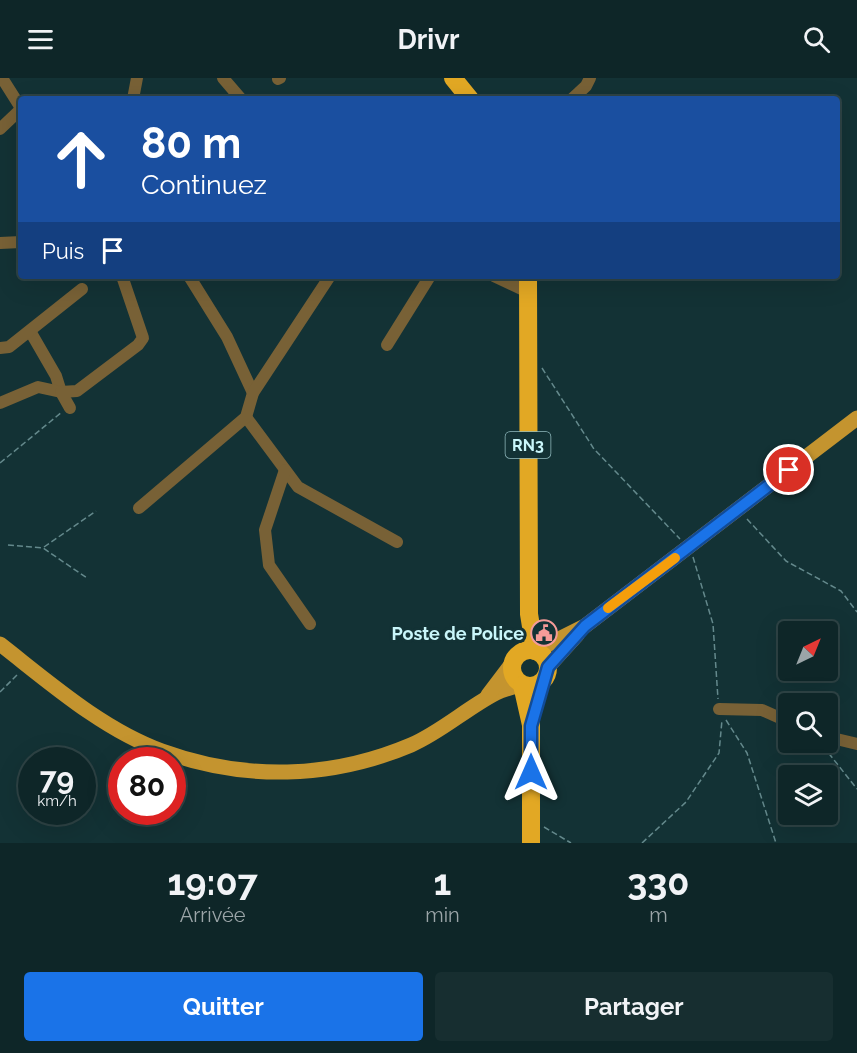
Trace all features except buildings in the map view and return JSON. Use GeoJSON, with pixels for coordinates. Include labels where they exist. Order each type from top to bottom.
{"type":"FeatureCollection","features":[{"type":"Feature","properties":{"kind":"highway"},"geometry":{"type":"LineString","coordinates":[[453,78],[466,96]]}},
{"type":"Feature","properties":{"kind":"highway","name":"RN3"},"geometry":{"type":"LineString","coordinates":[[528,284],[529,614],[535,651],[544,657],[547,670]]}},
{"type":"Feature","properties":{"kind":"highway","name":"RN3"},"geometry":{"type":"LineString","coordinates":[[513,662],[529,614]]}},
{"type":"Feature","properties":{"kind":"highway"},"geometry":{"type":"LineString","coordinates":[[531,843],[531,726],[522,685],[514,675],[513,662],[522,652],[535,651]]}},
{"type":"Feature","properties":{"kind":"highway"},"geometry":{"type":"LineString","coordinates":[[522,685],[537,684],[547,670]]}},
{"type":"Feature","properties":{"kind":"highway"},"geometry":{"type":"LineString","coordinates":[[531,726],[547,670]]}},
{"type":"Feature","properties":{"kind":"main road"},"geometry":{"type":"LineString","coordinates":[[535,651],[585,626],[857,418]]}},
{"type":"Feature","properties":{"kind":"main road"},"geometry":{"type":"LineString","coordinates":[[547,670],[585,626]]}},
{"type":"Feature","properties":{"kind":"main road"},"geometry":{"type":"LineString","coordinates":[[0,644],[96,715],[162,751],[224,768],[261,773],[291,773],[353,766],[412,744],[499,691],[522,685]]}},
{"type":"Feature","properties":{"kind":"main road"},"geometry":{"type":"LineString","coordinates":[[484,700],[513,662]]}},
{"type":"Feature","properties":{"kind":"street"},"geometry":{"type":"LineString","coordinates":[[2,78],[18,104]]}},
{"type":"Feature","properties":{"kind":"street"},"geometry":{"type":"LineString","coordinates":[[134,96],[137,78]]}},
{"type":"Feature","properties":{"kind":"street"},"geometry":{"type":"LineString","coordinates":[[223,78],[238,96]]}},
{"type":"Feature","properties":{"kind":"street"},"geometry":{"type":"LineString","coordinates":[[575,96],[586,86],[590,78]]}},
{"type":"Feature","properties":{"kind":"street"},"geometry":{"type":"LineString","coordinates":[[0,129],[18,112]]}},
{"type":"Feature","properties":{"kind":"street"},"geometry":{"type":"LineString","coordinates":[[0,243],[18,242]]}},
{"type":"Feature","properties":{"kind":"street"},"geometry":{"type":"LineString","coordinates":[[0,403],[38,387],[61,392],[77,391],[138,345],[143,338],[123,279]]}},
{"type":"Feature","properties":{"kind":"street"},"geometry":{"type":"LineString","coordinates":[[191,279],[227,338],[253,393]]}},
{"type":"Feature","properties":{"kind":"street"},"geometry":{"type":"LineString","coordinates":[[139,508],[246,417],[253,393],[328,279]]}},
{"type":"Feature","properties":{"kind":"street"},"geometry":{"type":"LineString","coordinates":[[387,345],[428,279]]}},
{"type":"Feature","properties":{"kind":"street"},"geometry":{"type":"LineString","coordinates":[[507,279],[528,284]]}},
{"type":"Feature","properties":{"kind":"street"},"geometry":{"type":"LineString","coordinates":[[0,348],[9,347],[82,289]]}},
{"type":"Feature","properties":{"kind":"street"},"geometry":{"type":"LineString","coordinates":[[30,331],[47,358],[70,408]]}},
{"type":"Feature","properties":{"kind":"street"},"geometry":{"type":"LineString","coordinates":[[246,417],[298,487],[315,499],[397,542]]}},
{"type":"Feature","properties":{"kind":"street"},"geometry":{"type":"LineString","coordinates":[[285,470],[265,530],[269,564],[310,624]]}},
{"type":"Feature","properties":{"kind":"street"},"geometry":{"type":"LineString","coordinates":[[719,709],[762,710],[778,717]]}},
{"type":"Feature","properties":{"kind":"street"},"geometry":{"type":"LineString","coordinates":[[838,739],[857,744]]}},
{"type":"Feature","properties":{"kind":"path"},"geometry":{"type":"LineString","coordinates":[[543,368],[594,449],[688,548],[696,563],[713,624],[719,709]]}},
{"type":"Feature","properties":{"kind":"path"},"geometry":{"type":"LineString","coordinates":[[0,463],[70,408]]}},
{"type":"Feature","properties":{"kind":"path"},"geometry":{"type":"LineString","coordinates":[[738,510],[786,561],[841,591],[857,612]]}},
{"type":"Feature","properties":{"kind":"path"},"geometry":{"type":"LineString","coordinates":[[44,548],[96,511]]}},
{"type":"Feature","properties":{"kind":"path"},"geometry":{"type":"LineString","coordinates":[[8,545],[44,548],[87,578]]}},
{"type":"Feature","properties":{"kind":"path"},"geometry":{"type":"LineString","coordinates":[[0,692],[27,665]]}},
{"type":"Feature","properties":{"kind":"path"},"geometry":{"type":"LineString","coordinates":[[642,843],[686,802],[719,753],[723,715],[747,753],[776,843]]}},
{"type":"Feature","properties":{"kind":"path"},"geometry":{"type":"LineString","coordinates":[[829,753],[857,789]]}},
{"type":"Feature","properties":{"kind":"path"},"geometry":{"type":"LineString","coordinates":[[531,819],[571,843]]}},
{"type":"Feature","properties":{"kind":"slow traffic"},"geometry":{"type":"LineString","coordinates":[[608,608],[675,558]]}},
{"type":"Feature","properties":{"kind":"place","name":"Poste de Police"},"geometry":{"type":"Point","coordinates":[544,633]}},
{"type":"Feature","properties":{"kind":"route"},"geometry":{"type":"LineString","coordinates":[[531,772],[531,726],[548,667],[585,626],[789,470]]}}]}
